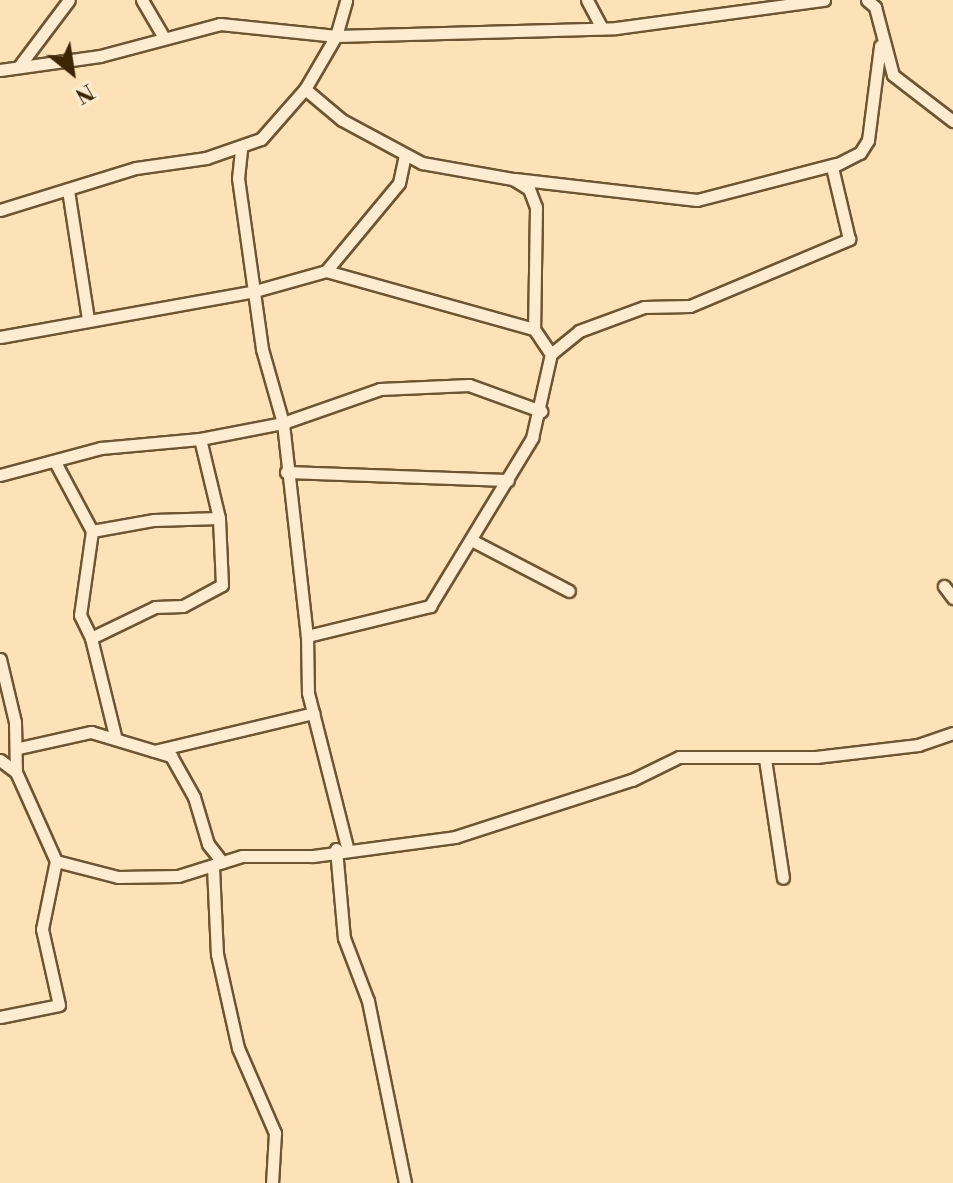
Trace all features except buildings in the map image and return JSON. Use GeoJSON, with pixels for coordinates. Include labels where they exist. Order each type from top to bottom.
{"type":"FeatureCollection","features":[{"type":"Feature","properties":{"kind":"street"},"geometry":{"type":"LineString","coordinates":[[20,65],[69,0]]}},
{"type":"Feature","properties":{"kind":"street"},"geometry":{"type":"LineString","coordinates":[[142,0],[163,36]]}},
{"type":"Feature","properties":{"kind":"street"},"geometry":{"type":"LineString","coordinates":[[0,210],[136,168],[241,150],[261,139],[305,89],[336,36],[346,0]]}},
{"type":"Feature","properties":{"kind":"street"},"geometry":{"type":"LineString","coordinates":[[587,0],[602,28]]}},
{"type":"Feature","properties":{"kind":"street"},"geometry":{"type":"LineString","coordinates":[[0,70],[100,56],[163,36],[246,23],[336,36],[602,28],[713,19],[824,0]]}},
{"type":"Feature","properties":{"kind":"street"},"geometry":{"type":"LineString","coordinates":[[305,89],[342,120],[405,155],[513,179],[697,200],[836,164],[860,153],[868,140],[880,46],[875,7],[867,0]]}},
{"type":"Feature","properties":{"kind":"street"},"geometry":{"type":"LineString","coordinates":[[880,46],[893,75],[953,121]]}},
{"type":"Feature","properties":{"kind":"street"},"geometry":{"type":"LineString","coordinates":[[241,150],[238,178],[262,349],[283,423],[314,713],[342,848],[344,938],[368,1001],[405,1183]]}},
{"type":"Feature","properties":{"kind":"street"},"geometry":{"type":"LineString","coordinates":[[326,271],[399,183],[405,155]]}},
{"type":"Feature","properties":{"kind":"street"},"geometry":{"type":"LineString","coordinates":[[307,636],[430,606],[508,480],[541,411],[551,354],[598,319],[644,307],[690,306],[844,244],[851,231],[833,179],[836,164]]}},
{"type":"Feature","properties":{"kind":"street"},"geometry":{"type":"LineString","coordinates":[[513,179],[529,189],[536,207],[534,329],[551,354]]}},
{"type":"Feature","properties":{"kind":"street"},"geometry":{"type":"LineString","coordinates":[[68,190],[88,319]]}},
{"type":"Feature","properties":{"kind":"street"},"geometry":{"type":"LineString","coordinates":[[0,337],[255,291],[326,271],[534,329]]}},
{"type":"Feature","properties":{"kind":"street"},"geometry":{"type":"LineString","coordinates":[[0,475],[101,448],[200,439],[283,423],[380,389],[469,385],[541,411]]}},
{"type":"Feature","properties":{"kind":"street"},"geometry":{"type":"LineString","coordinates":[[91,638],[155,607],[183,606],[222,585],[219,518],[200,439]]}},
{"type":"Feature","properties":{"kind":"street"},"geometry":{"type":"LineString","coordinates":[[55,462],[92,531],[80,615],[91,638],[115,736]]}},
{"type":"Feature","properties":{"kind":"street"},"geometry":{"type":"LineString","coordinates":[[286,472],[508,480]]}},
{"type":"Feature","properties":{"kind":"street"},"geometry":{"type":"LineString","coordinates":[[92,531],[154,520],[219,518]]}},
{"type":"Feature","properties":{"kind":"street"},"geometry":{"type":"LineString","coordinates":[[473,541],[569,591]]}},
{"type":"Feature","properties":{"kind":"street"},"geometry":{"type":"LineString","coordinates":[[944,586],[953,598]]}},
{"type":"Feature","properties":{"kind":"street"},"geometry":{"type":"LineString","coordinates":[[0,659],[19,748],[16,772]]}},
{"type":"Feature","properties":{"kind":"street"},"geometry":{"type":"LineString","coordinates":[[153,751],[314,713]]}},
{"type":"Feature","properties":{"kind":"street"},"geometry":{"type":"LineString","coordinates":[[19,748],[91,732],[115,736],[171,756],[184,776],[196,821],[218,865],[217,954],[238,1048],[275,1133],[272,1183]]}},
{"type":"Feature","properties":{"kind":"street"},"geometry":{"type":"LineString","coordinates":[[56,861],[118,877],[178,876],[218,865],[455,837],[632,780],[679,757],[765,759],[918,745],[953,733]]}},
{"type":"Feature","properties":{"kind":"street"},"geometry":{"type":"LineString","coordinates":[[765,759],[783,878]]}},
{"type":"Feature","properties":{"kind":"street"},"geometry":{"type":"LineString","coordinates":[[0,760],[16,772],[56,861],[42,929],[59,1005],[0,1017]]}}]}
